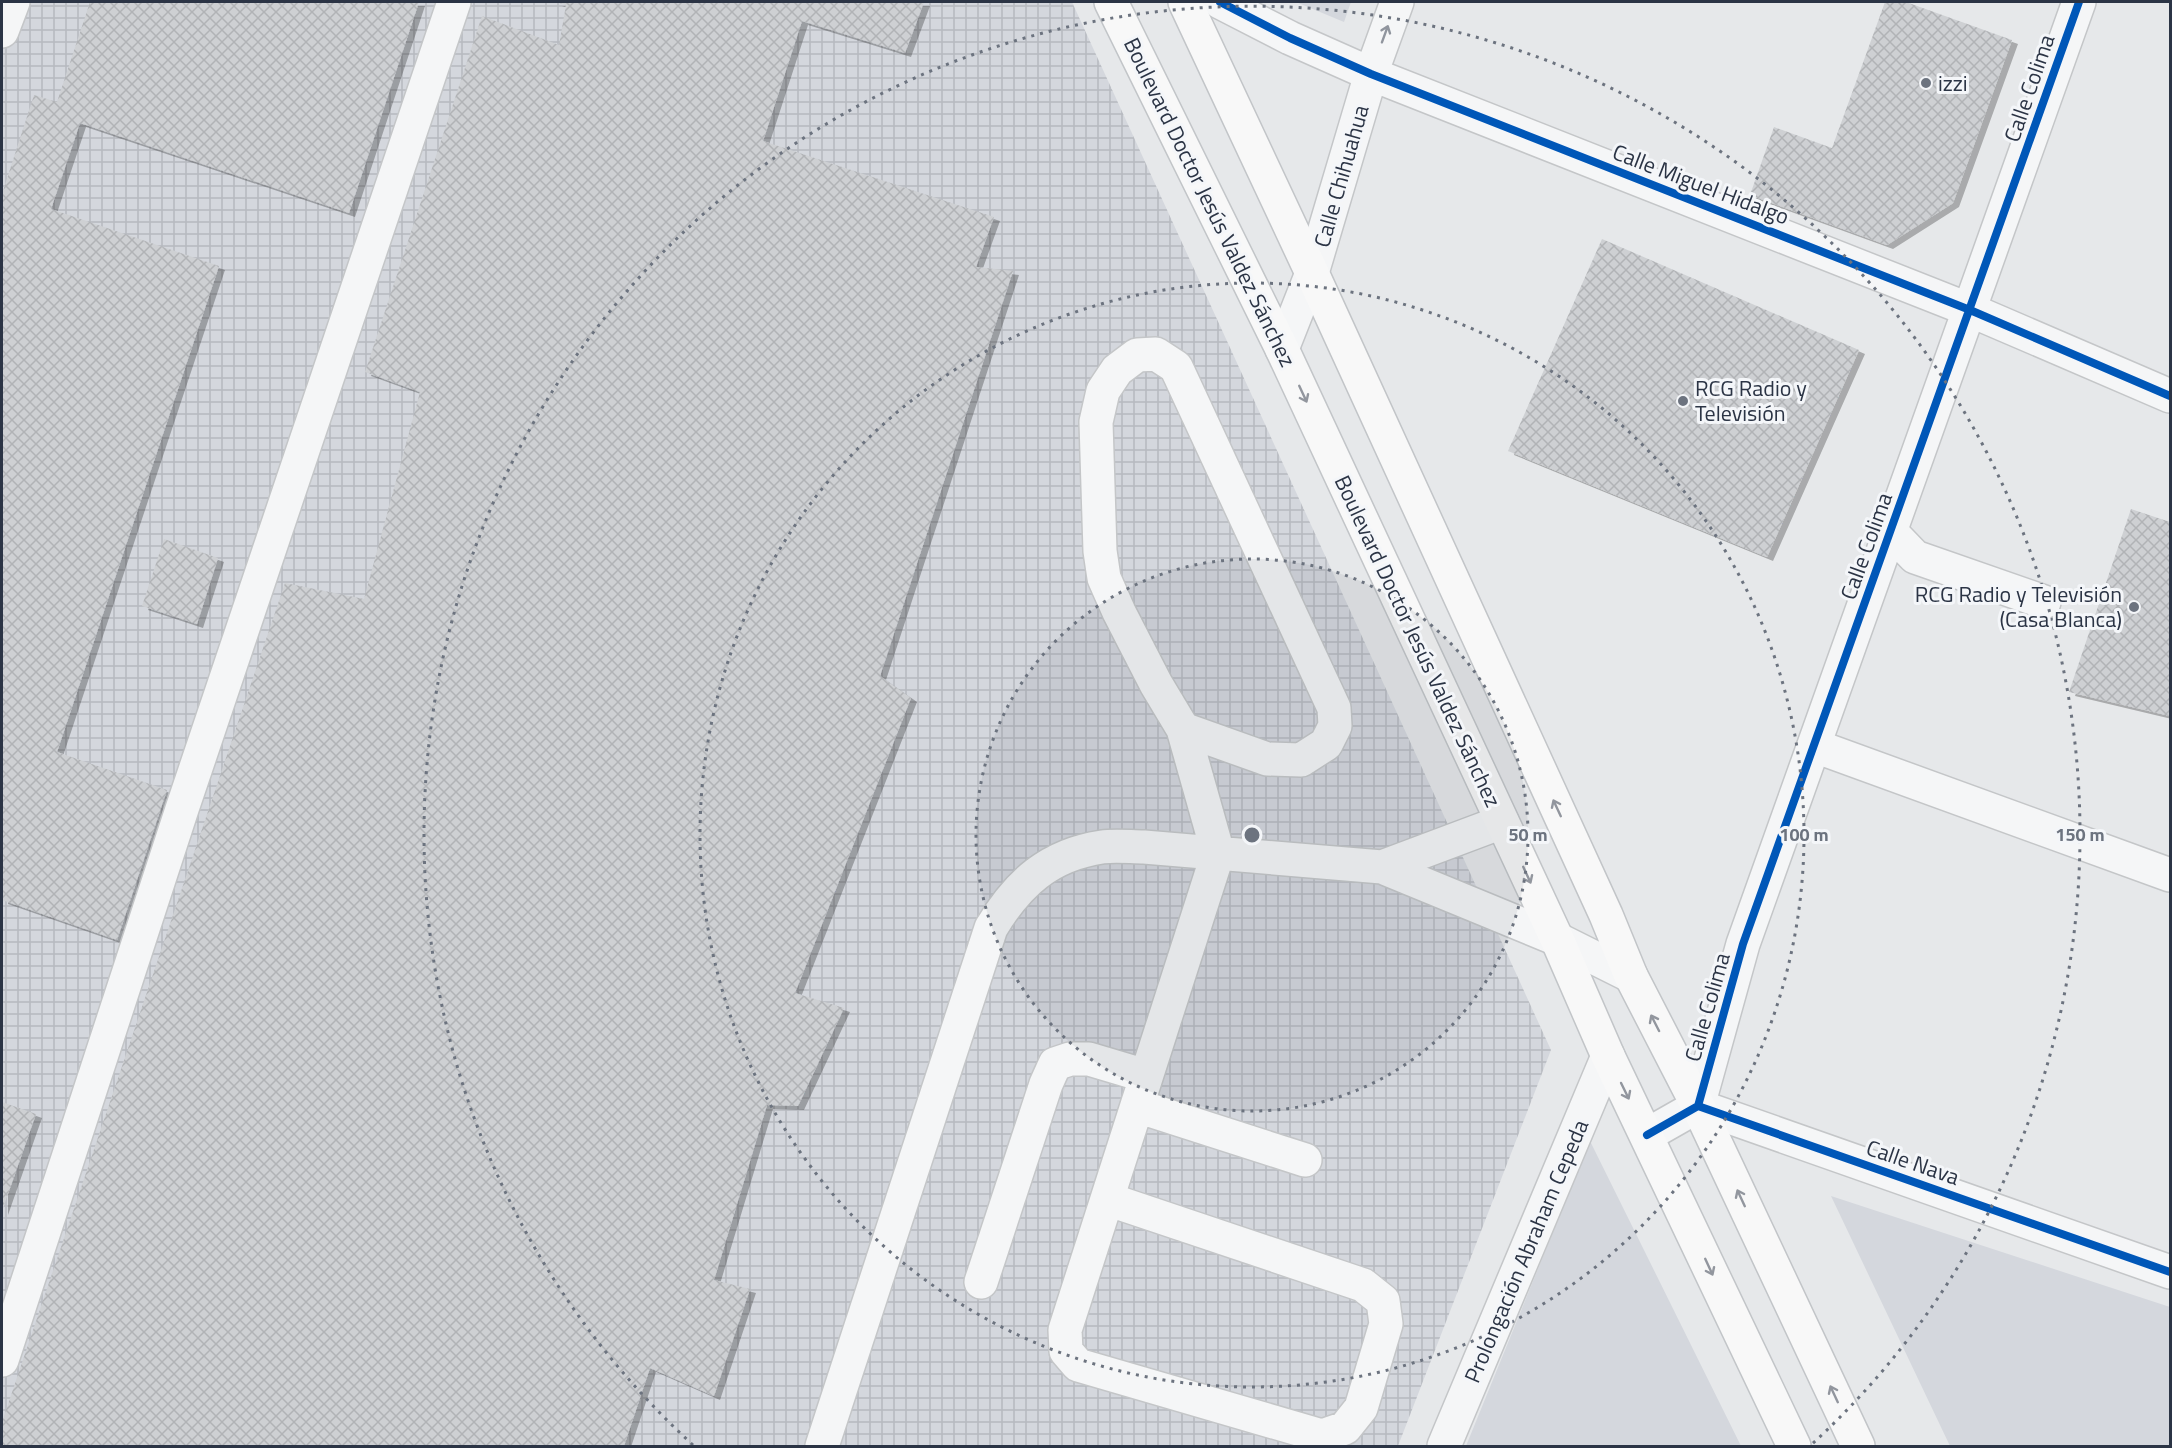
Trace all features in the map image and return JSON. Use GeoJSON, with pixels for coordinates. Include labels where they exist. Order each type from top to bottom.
{"type":"FeatureCollection","features":[{"type":"Feature","properties":{"kind":"main road","name":"Boulevard Doctor Jesús Valdez Sánchez"},"geometry":{"type":"LineString","coordinates":[[1112,2],[1282,349],[1557,939],[1608,1056],[1794,1446]]}},
{"type":"Feature","properties":{"kind":"main road"},"geometry":{"type":"LineString","coordinates":[[1185,2],[1312,273],[1606,915],[1631,976],[1698,1106],[1858,1446]]}},
{"type":"Feature","properties":{"kind":"street"},"geometry":{"type":"LineString","coordinates":[[2,31],[13,2]]}},
{"type":"Feature","properties":{"kind":"street"},"geometry":{"type":"LineString","coordinates":[[2,1360],[193,776],[454,2]]}},
{"type":"Feature","properties":{"kind":"street","name":"Calle Miguel Hidalgo"},"geometry":{"type":"LineString","coordinates":[[1220,2],[1290,38],[1371,74],[1970,310],[2170,396]]}},
{"type":"Feature","properties":{"kind":"street","name":"Calle Chihuahua"},"geometry":{"type":"LineString","coordinates":[[1282,349],[1312,273],[1371,74],[1396,2]]}},
{"type":"Feature","properties":{"kind":"street","name":"Calle Colima"},"geometry":{"type":"LineString","coordinates":[[1698,1106],[1743,944],[2079,2]]}},
{"type":"Feature","properties":{"kind":"street"},"geometry":{"type":"LineString","coordinates":[[1107,1199],[1363,1285],[1383,1301],[1386,1324],[1361,1408],[1345,1428],[1323,1436],[1078,1365],[1066,1351],[1065,1330],[1107,1199],[1142,1091],[1218,853],[1183,729],[1119,612],[1104,578],[1100,551],[1096,422],[1103,391],[1117,370],[1137,355],[1156,354],[1176,367],[1334,708],[1335,726],[1326,744],[1301,759],[1267,759],[1183,729]]}},
{"type":"Feature","properties":{"kind":"street"},"geometry":{"type":"LineString","coordinates":[[1890,531],[1916,557],[2044,602]]}},
{"type":"Feature","properties":{"kind":"street"},"geometry":{"type":"LineString","coordinates":[[1815,746],[2170,875]]}},
{"type":"Feature","properties":{"kind":"street"},"geometry":{"type":"LineString","coordinates":[[1382,867],[1502,822]]}},
{"type":"Feature","properties":{"kind":"street"},"geometry":{"type":"LineString","coordinates":[[822,1446],[991,928],[1006,904],[1023,884],[1044,868],[1073,854],[1105,846],[1144,847],[1382,867],[1557,939],[1631,976]]}},
{"type":"Feature","properties":{"kind":"street","name":"Prolongación Abraham Cepeda"},"geometry":{"type":"LineString","coordinates":[[1444,1446],[1608,1056]]}},
{"type":"Feature","properties":{"kind":"street"},"geometry":{"type":"LineString","coordinates":[[981,1282],[1046,1084],[1055,1064],[1070,1059],[1089,1059],[1142,1091],[1305,1160]]}},
{"type":"Feature","properties":{"kind":"street"},"geometry":{"type":"LineString","coordinates":[[1647,1135],[1698,1106]]}},
{"type":"Feature","properties":{"kind":"street","name":"Calle Nava"},"geometry":{"type":"LineString","coordinates":[[1698,1106],[2170,1272]]}},
{"type":"Feature","properties":{"kind":"shaded area"},"geometry":{"type":"Polygon","coordinates":[[[2,2],[1072,2],[1551,1050],[1398,1446],[2,1446],[2,2]]]}},
{"type":"Feature","properties":{"kind":"shaded area"},"geometry":{"type":"Polygon","coordinates":[[[1296,2],[1351,2],[1344,22],[1296,2]]]}},
{"type":"Feature","properties":{"kind":"shaded area"},"geometry":{"type":"Polygon","coordinates":[[[1590,1141],[1741,1446],[1466,1446],[1590,1141]]]}},
{"type":"Feature","properties":{"kind":"shaded area"},"geometry":{"type":"Polygon","coordinates":[[[1831,1196],[2170,1307],[2170,1446],[1950,1446],[1831,1196]]]}},
{"type":"Feature","properties":{"kind":"building"},"geometry":{"type":"Polygon","coordinates":[[[90,2],[419,2],[349,213],[80,123],[51,209],[219,266],[57,752],[167,790],[117,940],[2,900],[2,194],[34,95],[57,102],[90,2]]]}},
{"type":"Feature","properties":{"kind":"building"},"geometry":{"type":"Polygon","coordinates":[[[556,2],[924,2],[905,53],[802,21],[763,141],[994,217],[976,267],[1013,271],[880,676],[911,698],[795,993],[844,1008],[798,1106],[767,1105],[714,1280],[750,1289],[714,1396],[650,1368],[624,1446],[2,1446],[2,1422],[285,583],[364,599],[420,392],[365,372],[482,16],[559,45],[566,5],[556,2]]]}},
{"type":"Feature","properties":{"kind":"building","name":"izzi"},"geometry":{"type":"Polygon","coordinates":[[[1885,2],[1906,2],[2012,40],[1953,203],[1887,245],[1750,195],[1774,127],[1832,148],[1885,2]]]}},
{"type":"Feature","properties":{"kind":"building","name":"RCG Radio y Televisión"},"geometry":{"type":"Polygon","coordinates":[[[1602,239],[1859,350],[1767,557],[1508,451],[1602,239]]]}},
{"type":"Feature","properties":{"kind":"building","name":"RCG Radio y Televisión (Casa Blanca)"},"geometry":{"type":"Polygon","coordinates":[[[2131,509],[2170,522],[2170,716],[2069,692],[2131,509]]]}},
{"type":"Feature","properties":{"kind":"building"},"geometry":{"type":"Polygon","coordinates":[[[164,539],[218,558],[197,624],[142,606],[164,539]]]}},
{"type":"Feature","properties":{"kind":"building"},"geometry":{"type":"Polygon","coordinates":[[[2,1102],[36,1114],[2,1211],[2,1102]]]}},
{"type":"Feature","properties":{"kind":"cycle path"},"geometry":{"type":"LineString","coordinates":[[1220,2],[1290,38],[1371,74],[1970,310],[2170,396]]}},
{"type":"Feature","properties":{"kind":"cycle path"},"geometry":{"type":"LineString","coordinates":[[1698,1106],[1743,944],[2079,2]]}},
{"type":"Feature","properties":{"kind":"cycle path"},"geometry":{"type":"LineString","coordinates":[[1647,1135],[1698,1106],[2170,1272]]}},
{"type":"Feature","properties":{"kind":"place","name":"izzi"},"geometry":{"type":"Point","coordinates":[1926,83]}},
{"type":"Feature","properties":{"kind":"place","name":"RCG Radio y Televisión"},"geometry":{"type":"Point","coordinates":[1683,401]}},
{"type":"Feature","properties":{"kind":"place","name":"RCG Radio y Televisión (Casa Blanca)"},"geometry":{"type":"Point","coordinates":[2134,607]}}]}
